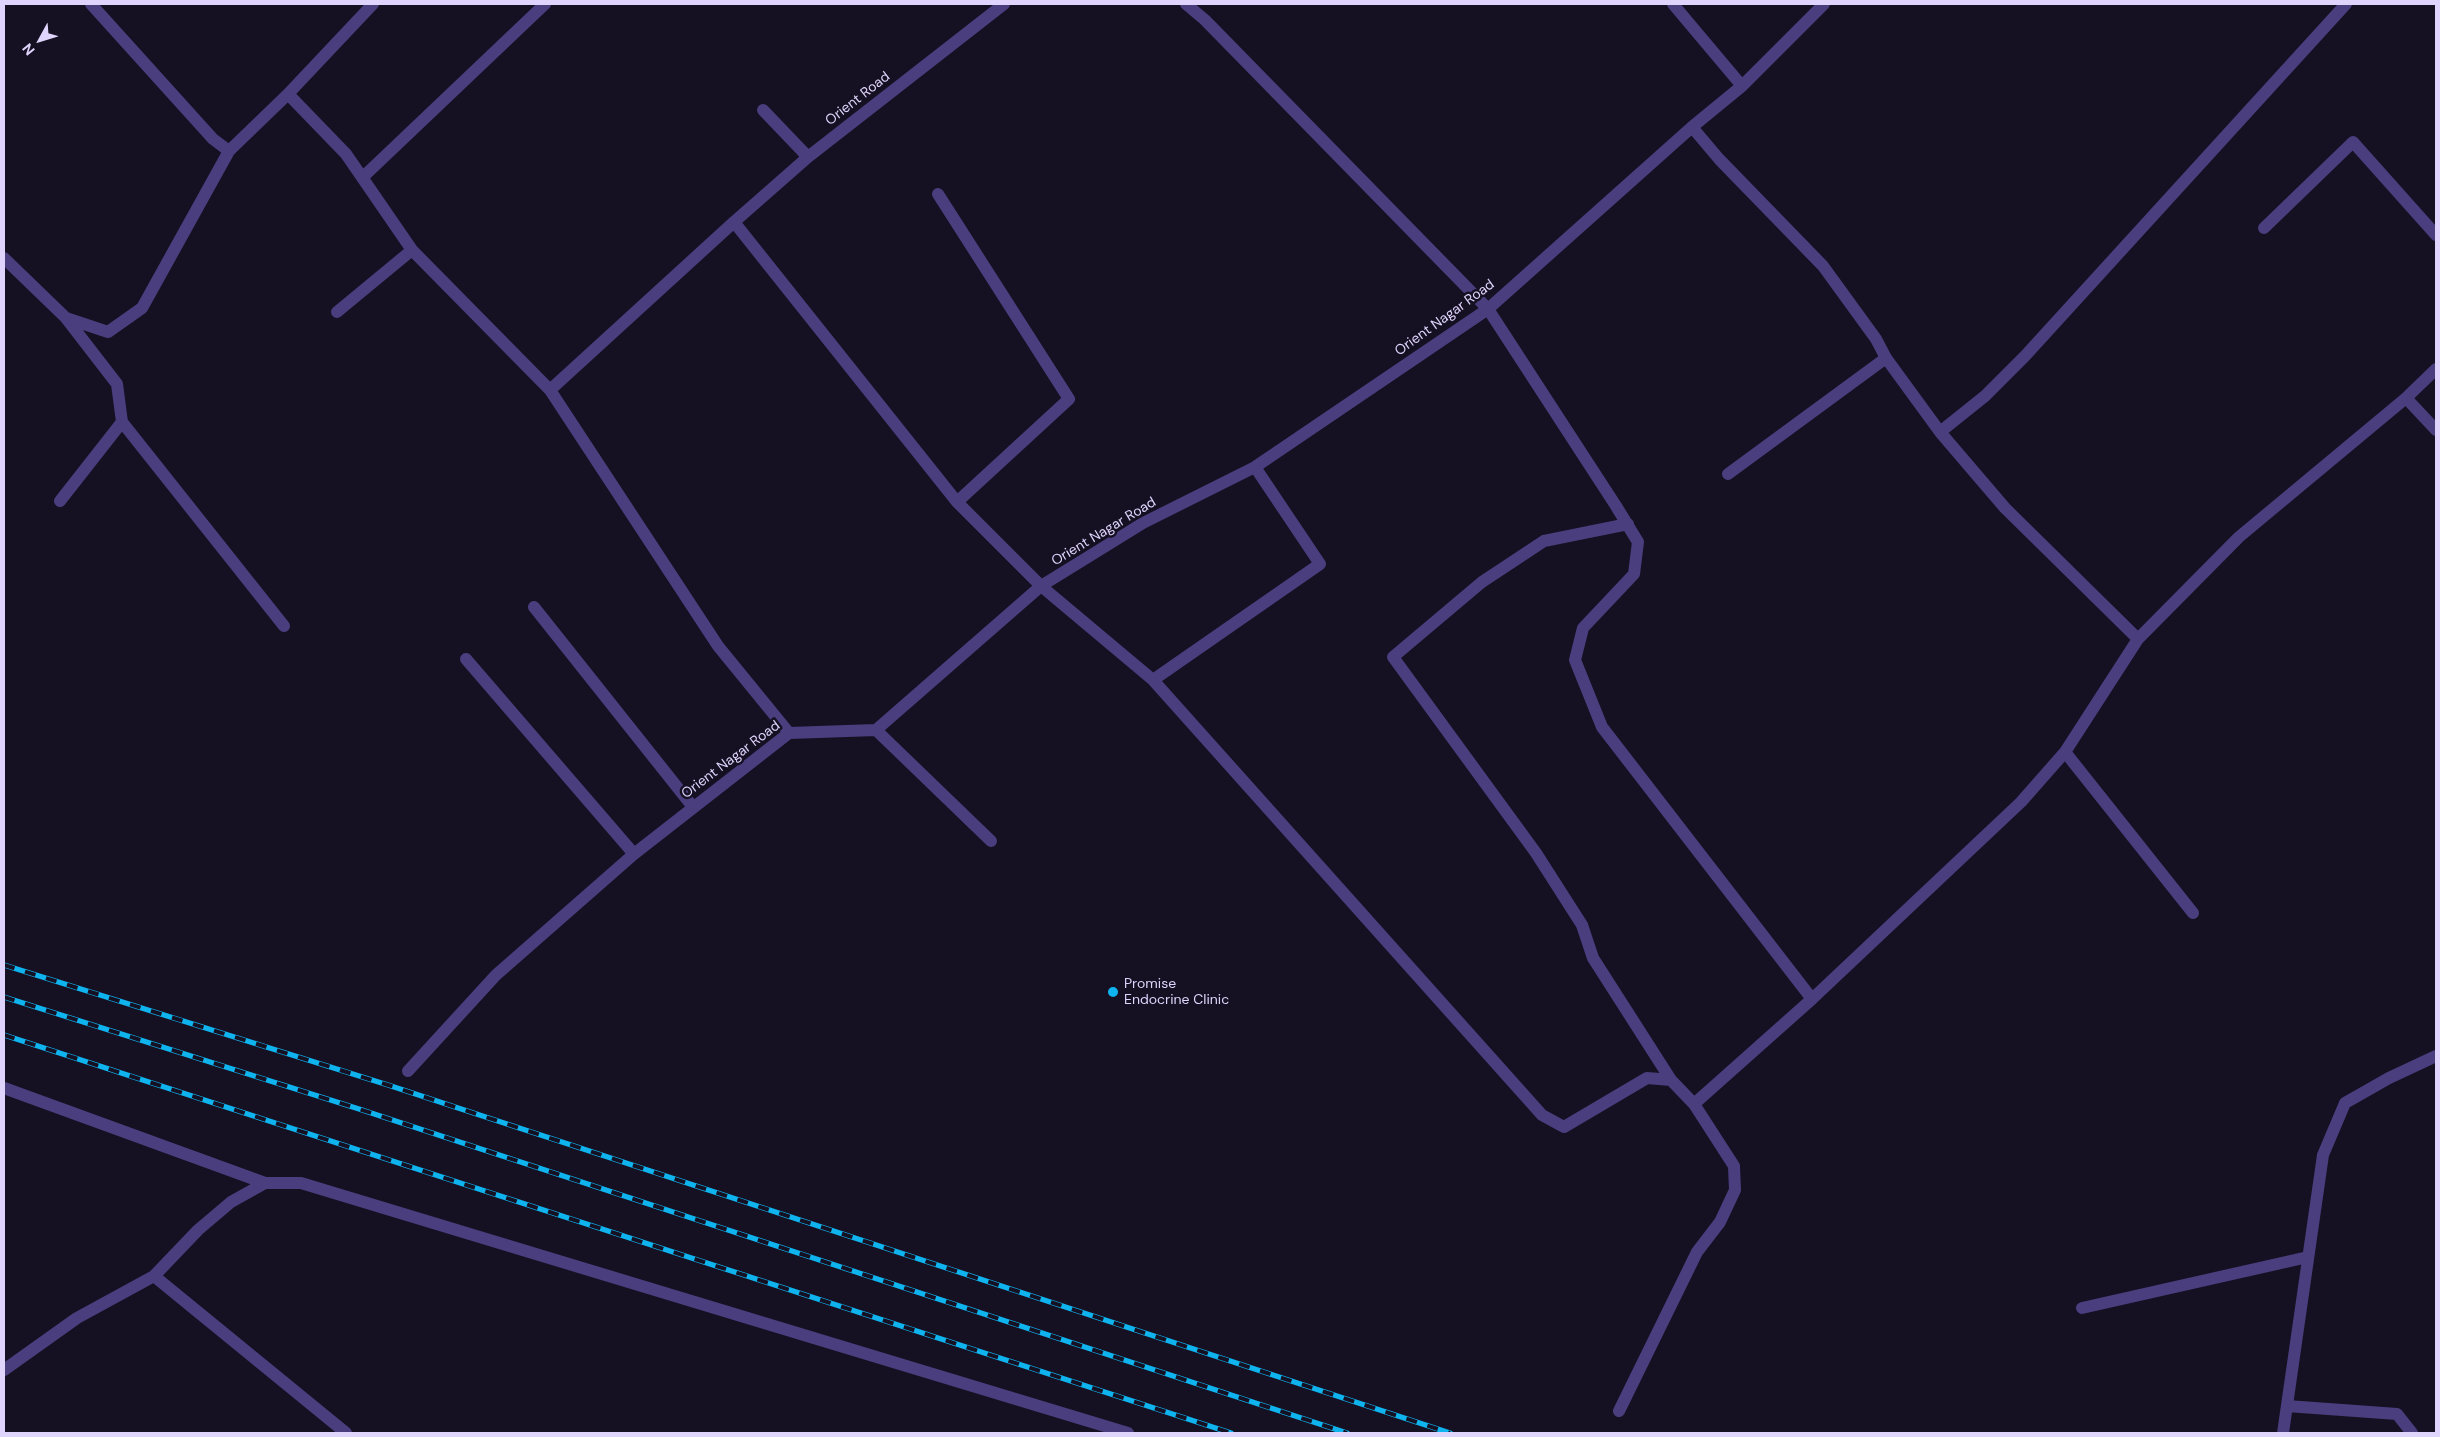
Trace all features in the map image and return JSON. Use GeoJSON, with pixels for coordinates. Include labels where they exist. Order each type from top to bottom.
{"type":"FeatureCollection","features":[{"type":"Feature","properties":{"kind":"street"},"geometry":{"type":"LineString","coordinates":[[91,4],[213,139],[229,151]]}},
{"type":"Feature","properties":{"kind":"street"},"geometry":{"type":"LineString","coordinates":[[66,318],[108,332],[142,308],[229,151],[288,94],[373,4]]}},
{"type":"Feature","properties":{"kind":"street"},"geometry":{"type":"LineString","coordinates":[[363,177],[546,4]]}},
{"type":"Feature","properties":{"kind":"street","name":"Orient Road"},"geometry":{"type":"LineString","coordinates":[[550,390],[808,157],[1004,4]]}},
{"type":"Feature","properties":{"kind":"street"},"geometry":{"type":"LineString","coordinates":[[1186,4],[1205,20],[1488,309],[1628,524],[1638,542],[1634,574],[1583,628],[1575,660],[1602,727],[1812,999]]}},
{"type":"Feature","properties":{"kind":"street"},"geometry":{"type":"LineString","coordinates":[[1673,4],[1742,86]]}},
{"type":"Feature","properties":{"kind":"street","name":"Orient Nagar Road"},"geometry":{"type":"LineString","coordinates":[[408,1071],[496,975],[634,854],[788,733],[876,730],[1042,586],[1143,523],[1255,467],[1488,309],[1692,127],[1742,86],[1824,4]]}},
{"type":"Feature","properties":{"kind":"street"},"geometry":{"type":"LineString","coordinates":[[1940,432],[1985,396],[2025,356],[2346,4]]}},
{"type":"Feature","properties":{"kind":"street"},"geometry":{"type":"LineString","coordinates":[[288,94],[346,154],[412,250],[550,390],[718,646],[788,733]]}},
{"type":"Feature","properties":{"kind":"street"},"geometry":{"type":"LineString","coordinates":[[763,110],[808,157]]}},
{"type":"Feature","properties":{"kind":"street"},"geometry":{"type":"LineString","coordinates":[[1692,127],[1719,159],[1823,266],[1876,339],[1886,358],[1940,432],[2005,508],[2138,639]]}},
{"type":"Feature","properties":{"kind":"street"},"geometry":{"type":"LineString","coordinates":[[2264,228],[2353,142],[2436,235]]}},
{"type":"Feature","properties":{"kind":"street"},"geometry":{"type":"LineString","coordinates":[[938,194],[1069,399],[957,502]]}},
{"type":"Feature","properties":{"kind":"street"},"geometry":{"type":"LineString","coordinates":[[734,222],[957,502],[1042,586],[1153,680],[1542,1115],[1564,1127],[1647,1078],[1671,1080]]}},
{"type":"Feature","properties":{"kind":"street"},"geometry":{"type":"LineString","coordinates":[[337,312],[412,250]]}},
{"type":"Feature","properties":{"kind":"street"},"geometry":{"type":"LineString","coordinates":[[4,258],[66,318],[117,384],[122,422],[284,626]]}},
{"type":"Feature","properties":{"kind":"street"},"geometry":{"type":"LineString","coordinates":[[1728,474],[1886,358]]}},
{"type":"Feature","properties":{"kind":"street"},"geometry":{"type":"LineString","coordinates":[[1694,1104],[1812,999],[2021,802],[2065,752],[2138,639],[2239,537],[2406,398],[2436,369]]}},
{"type":"Feature","properties":{"kind":"street"},"geometry":{"type":"LineString","coordinates":[[2406,398],[2436,430]]}},
{"type":"Feature","properties":{"kind":"street"},"geometry":{"type":"LineString","coordinates":[[60,501],[122,422]]}},
{"type":"Feature","properties":{"kind":"street"},"geometry":{"type":"LineString","coordinates":[[1153,680],[1320,564],[1255,467]]}},
{"type":"Feature","properties":{"kind":"street"},"geometry":{"type":"LineString","coordinates":[[1619,1411],[1697,1252],[1720,1222],[1735,1190],[1734,1166],[1694,1104],[1671,1080],[1593,958],[1582,925],[1536,853],[1393,657],[1482,582],[1544,541],[1628,524]]}},
{"type":"Feature","properties":{"kind":"street"},"geometry":{"type":"LineString","coordinates":[[534,607],[693,807]]}},
{"type":"Feature","properties":{"kind":"street"},"geometry":{"type":"LineString","coordinates":[[466,659],[634,854]]}},
{"type":"Feature","properties":{"kind":"street"},"geometry":{"type":"LineString","coordinates":[[876,730],[990,841]]}},
{"type":"Feature","properties":{"kind":"street"},"geometry":{"type":"LineString","coordinates":[[2065,752],[2193,913]]}},
{"type":"Feature","properties":{"kind":"street"},"geometry":{"type":"LineString","coordinates":[[2283,1433],[2322,1155],[2345,1103],[2389,1078],[2436,1056]]}},
{"type":"Feature","properties":{"kind":"street"},"geometry":{"type":"LineString","coordinates":[[4,1088],[265,1184],[301,1183],[1128,1433]]}},
{"type":"Feature","properties":{"kind":"street"},"geometry":{"type":"LineString","coordinates":[[4,1370],[77,1318],[154,1276],[198,1230],[230,1202],[265,1184]]}},
{"type":"Feature","properties":{"kind":"street"},"geometry":{"type":"LineString","coordinates":[[2082,1308],[2308,1257]]}},
{"type":"Feature","properties":{"kind":"street"},"geometry":{"type":"LineString","coordinates":[[154,1276],[342,1432]]}},
{"type":"Feature","properties":{"kind":"street"},"geometry":{"type":"LineString","coordinates":[[2287,1406],[2397,1414],[2412,1433]]}},
{"type":"Feature","properties":{"kind":"railway"},"geometry":{"type":"LineString","coordinates":[[4,965],[388,1085],[1450,1433]]}},
{"type":"Feature","properties":{"kind":"railway"},"geometry":{"type":"LineString","coordinates":[[4,997],[359,1109],[1347,1433]]}},
{"type":"Feature","properties":{"kind":"railway"},"geometry":{"type":"LineString","coordinates":[[4,1035],[1231,1433]]}},
{"type":"Feature","properties":{"kind":"place","name":"Promise Endocrine Clinic"},"geometry":{"type":"Point","coordinates":[1113,992]}}]}
